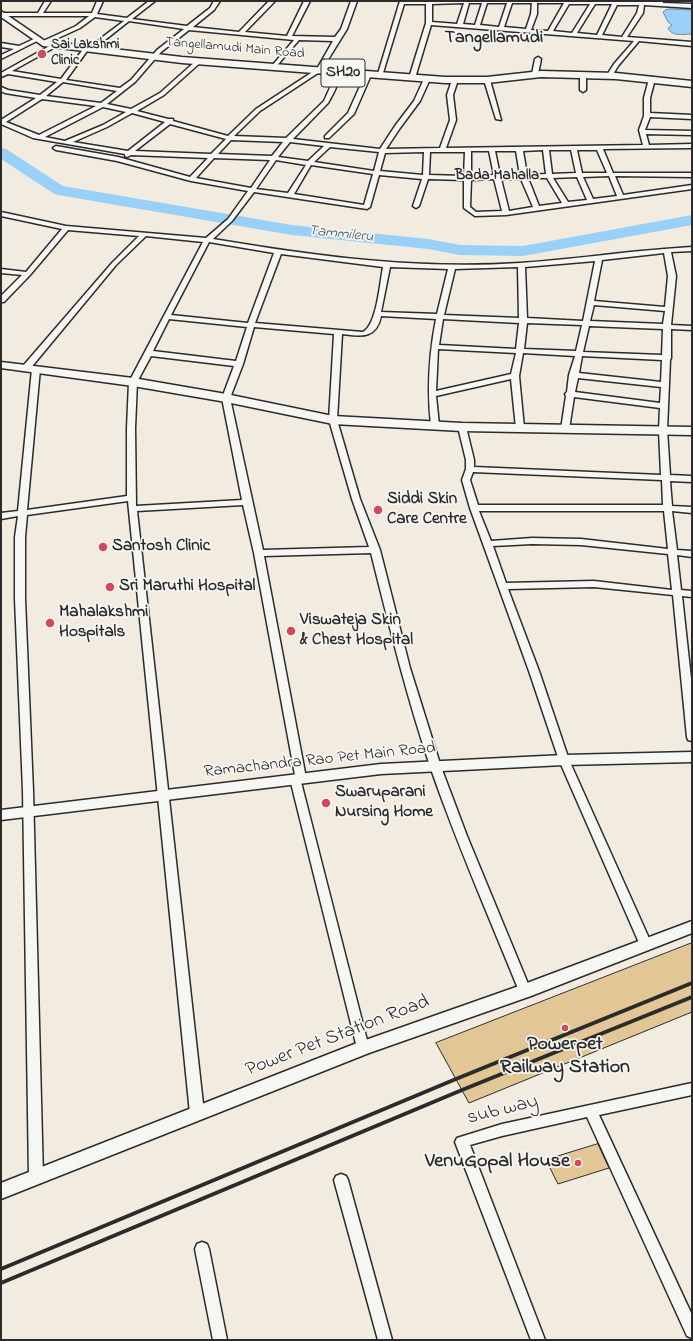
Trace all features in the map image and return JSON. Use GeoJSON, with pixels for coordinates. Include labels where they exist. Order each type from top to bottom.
{"type":"FeatureCollection","features":[{"type":"Feature","properties":{"kind":"main road","name":"Tangellamudi Main Road"},"geometry":{"type":"LineString","coordinates":[[2,14],[40,41],[87,50],[199,61],[427,79],[487,80],[535,74],[610,76],[692,84]]}},
{"type":"Feature","properties":{"kind":"main road"},"geometry":{"type":"LineString","coordinates":[[1,365],[134,382],[226,398],[333,420],[462,427],[692,431]]}},
{"type":"Feature","properties":{"kind":"street"},"geometry":{"type":"LineString","coordinates":[[40,14],[48,1]]}},
{"type":"Feature","properties":{"kind":"street"},"geometry":{"type":"LineString","coordinates":[[1,56],[78,27],[94,15],[100,1]]}},
{"type":"Feature","properties":{"kind":"street"},"geometry":{"type":"LineString","coordinates":[[2,122],[41,98],[63,80],[87,50],[129,20],[152,1]]}},
{"type":"Feature","properties":{"kind":"street"},"geometry":{"type":"LineString","coordinates":[[40,137],[102,105],[133,81],[159,50],[212,9],[217,1]]}},
{"type":"Feature","properties":{"kind":"street"},"geometry":{"type":"LineString","coordinates":[[241,33],[272,1]]}},
{"type":"Feature","properties":{"kind":"street"},"geometry":{"type":"LineString","coordinates":[[289,38],[306,1]]}},
{"type":"Feature","properties":{"kind":"street"},"geometry":{"type":"LineString","coordinates":[[191,179],[258,110],[319,70],[344,29],[354,1]]}},
{"type":"Feature","properties":{"kind":"street"},"geometry":{"type":"LineString","coordinates":[[477,26],[485,1]]}},
{"type":"Feature","properties":{"kind":"street"},"geometry":{"type":"LineString","coordinates":[[501,29],[510,1]]}},
{"type":"Feature","properties":{"kind":"street"},"geometry":{"type":"LineString","coordinates":[[379,76],[398,13],[403,2],[429,3],[523,1],[642,4],[660,2],[692,6]]}},
{"type":"Feature","properties":{"kind":"street"},"geometry":{"type":"LineString","coordinates":[[460,24],[467,2]]}},
{"type":"Feature","properties":{"kind":"street"},"geometry":{"type":"LineString","coordinates":[[528,31],[534,14],[535,2]]}},
{"type":"Feature","properties":{"kind":"street"},"geometry":{"type":"LineString","coordinates":[[550,32],[555,21],[568,2]]}},
{"type":"Feature","properties":{"kind":"street"},"geometry":{"type":"LineString","coordinates":[[412,78],[428,23],[429,3]]}},
{"type":"Feature","properties":{"kind":"street"},"geometry":{"type":"LineString","coordinates":[[574,34],[592,3]]}},
{"type":"Feature","properties":{"kind":"street"},"geometry":{"type":"LineString","coordinates":[[600,35],[615,3]]}},
{"type":"Feature","properties":{"kind":"street"},"geometry":{"type":"LineString","coordinates":[[624,38],[640,13],[642,4]]}},
{"type":"Feature","properties":{"kind":"street"},"geometry":{"type":"LineString","coordinates":[[2,14],[94,15],[188,28],[297,39],[337,39]]}},
{"type":"Feature","properties":{"kind":"street"},"geometry":{"type":"LineString","coordinates":[[428,23],[460,24],[501,29],[600,35],[692,44]]}},
{"type":"Feature","properties":{"kind":"street"},"geometry":{"type":"LineString","coordinates":[[274,67],[297,39]]}},
{"type":"Feature","properties":{"kind":"street"},"geometry":{"type":"LineString","coordinates":[[610,76],[621,58],[630,50],[638,39]]}},
{"type":"Feature","properties":{"kind":"street"},"geometry":{"type":"LineString","coordinates":[[1,45],[20,48]]}},
{"type":"Feature","properties":{"kind":"street"},"geometry":{"type":"LineString","coordinates":[[1,75],[55,45]]}},
{"type":"Feature","properties":{"kind":"street"},"geometry":{"type":"LineString","coordinates":[[535,74],[538,59]]}},
{"type":"Feature","properties":{"kind":"street"},"geometry":{"type":"LineString","coordinates":[[66,143],[104,126],[162,94],[199,61]]}},
{"type":"Feature","properties":{"kind":"street"},"geometry":{"type":"LineString","coordinates":[[8,72],[121,90]]}},
{"type":"Feature","properties":{"kind":"street"},"geometry":{"type":"LineString","coordinates":[[197,1113],[163,796],[154,695],[142,607],[132,509],[131,428],[134,382],[207,240],[215,235],[235,213],[288,140],[330,96],[340,72]]}},
{"type":"Feature","properties":{"kind":"street"},"geometry":{"type":"LineString","coordinates":[[327,137],[350,114],[368,75]]}},
{"type":"Feature","properties":{"kind":"street"},"geometry":{"type":"LineString","coordinates":[[583,75],[583,90]]}},
{"type":"Feature","properties":{"kind":"street"},"geometry":{"type":"LineString","coordinates":[[56,148],[118,159],[191,179],[252,190],[368,207],[382,151],[416,101],[427,79]]}},
{"type":"Feature","properties":{"kind":"street"},"geometry":{"type":"LineString","coordinates":[[443,149],[453,120],[450,95],[455,80]]}},
{"type":"Feature","properties":{"kind":"street"},"geometry":{"type":"LineString","coordinates":[[487,80],[499,119]]}},
{"type":"Feature","properties":{"kind":"street"},"geometry":{"type":"LineString","coordinates":[[647,147],[643,132],[647,115],[646,98],[652,80]]}},
{"type":"Feature","properties":{"kind":"street"},"geometry":{"type":"LineString","coordinates":[[3,92],[102,105],[171,120],[230,138],[288,140],[382,151],[692,146]]}},
{"type":"Feature","properties":{"kind":"street"},"geometry":{"type":"LineString","coordinates":[[647,115],[692,117]]}},
{"type":"Feature","properties":{"kind":"street"},"geometry":{"type":"LineString","coordinates":[[118,159],[130,153],[171,120]]}},
{"type":"Feature","properties":{"kind":"street"},"geometry":{"type":"LineString","coordinates":[[2,122],[33,136],[130,153],[274,158],[376,173],[426,177],[468,178],[579,175],[692,175]]}},
{"type":"Feature","properties":{"kind":"street"},"geometry":{"type":"LineString","coordinates":[[643,132],[692,133]]}},
{"type":"Feature","properties":{"kind":"street"},"geometry":{"type":"LineString","coordinates":[[290,195],[309,164],[328,145]]}},
{"type":"Feature","properties":{"kind":"street"},"geometry":{"type":"LineString","coordinates":[[519,148],[524,176],[538,209]]}},
{"type":"Feature","properties":{"kind":"street"},"geometry":{"type":"LineString","coordinates":[[574,148],[579,175],[592,201]]}},
{"type":"Feature","properties":{"kind":"street"},"geometry":{"type":"LineString","coordinates":[[599,148],[621,197]]}},
{"type":"Feature","properties":{"kind":"street"},"geometry":{"type":"LineString","coordinates":[[468,149],[467,208],[470,212],[475,214],[506,213],[692,188]]}},
{"type":"Feature","properties":{"kind":"street"},"geometry":{"type":"LineString","coordinates":[[492,149],[496,177],[506,213]]}},
{"type":"Feature","properties":{"kind":"street"},"geometry":{"type":"LineString","coordinates":[[546,149],[548,176],[566,205]]}},
{"type":"Feature","properties":{"kind":"street"},"geometry":{"type":"LineString","coordinates":[[416,206],[426,177],[427,150]]}},
{"type":"Feature","properties":{"kind":"street"},"geometry":{"type":"LineString","coordinates":[[1,223],[4,215],[66,228],[207,240],[278,252],[388,265],[452,267],[521,266],[543,261],[599,258],[667,250],[692,249]]}},
{"type":"Feature","properties":{"kind":"street"},"geometry":{"type":"LineString","coordinates":[[2,299],[28,274],[66,228]]}},
{"type":"Feature","properties":{"kind":"street"},"geometry":{"type":"LineString","coordinates":[[36,1177],[27,812],[28,791],[20,599],[20,537],[31,369],[114,264],[144,234]]}},
{"type":"Feature","properties":{"kind":"street"},"geometry":{"type":"LineString","coordinates":[[667,250],[672,276],[667,326],[667,358],[663,430],[668,508],[674,552],[692,737]]}},
{"type":"Feature","properties":{"kind":"street"},"geometry":{"type":"LineString","coordinates":[[278,252],[226,398],[259,553],[298,779],[363,1048]]}},
{"type":"Feature","properties":{"kind":"street"},"geometry":{"type":"LineString","coordinates":[[565,428],[569,394],[591,303],[599,258]]}},
{"type":"Feature","properties":{"kind":"street"},"geometry":{"type":"LineString","coordinates":[[167,317],[359,334],[367,333],[374,326],[378,314],[388,265]]}},
{"type":"Feature","properties":{"kind":"street"},"geometry":{"type":"LineString","coordinates":[[520,428],[515,376],[520,351],[523,321],[521,266]]}},
{"type":"Feature","properties":{"kind":"street"},"geometry":{"type":"LineString","coordinates":[[435,425],[432,394],[435,346],[439,317],[452,267]]}},
{"type":"Feature","properties":{"kind":"street"},"geometry":{"type":"LineString","coordinates":[[1,271],[28,274]]}},
{"type":"Feature","properties":{"kind":"street"},"geometry":{"type":"LineString","coordinates":[[591,303],[669,309]]}},
{"type":"Feature","properties":{"kind":"street"},"geometry":{"type":"LineString","coordinates":[[378,314],[692,328]]}},
{"type":"Feature","properties":{"kind":"street"},"geometry":{"type":"LineString","coordinates":[[338,332],[333,420],[356,499],[375,550],[405,668],[436,767],[461,836],[526,991]]}},
{"type":"Feature","properties":{"kind":"street"},"geometry":{"type":"LineString","coordinates":[[435,346],[667,358]]}},
{"type":"Feature","properties":{"kind":"street"},"geometry":{"type":"LineString","coordinates":[[148,353],[239,364]]}},
{"type":"Feature","properties":{"kind":"street"},"geometry":{"type":"LineString","coordinates":[[573,375],[665,385]]}},
{"type":"Feature","properties":{"kind":"street"},"geometry":{"type":"LineString","coordinates":[[432,394],[515,376]]}},
{"type":"Feature","properties":{"kind":"street"},"geometry":{"type":"LineString","coordinates":[[569,394],[664,406]]}},
{"type":"Feature","properties":{"kind":"street"},"geometry":{"type":"LineString","coordinates":[[462,427],[470,460],[470,470],[466,480],[474,508],[534,670],[564,760],[646,945]]}},
{"type":"Feature","properties":{"kind":"street"},"geometry":{"type":"LineString","coordinates":[[470,470],[692,479]]}},
{"type":"Feature","properties":{"kind":"street"},"geometry":{"type":"LineString","coordinates":[[1,516],[133,498]]}},
{"type":"Feature","properties":{"kind":"street"},"geometry":{"type":"LineString","coordinates":[[132,509],[247,502]]}},
{"type":"Feature","properties":{"kind":"street"},"geometry":{"type":"LineString","coordinates":[[474,508],[668,508],[692,510]]}},
{"type":"Feature","properties":{"kind":"street"},"geometry":{"type":"LineString","coordinates":[[488,544],[532,541],[581,542],[692,554]]}},
{"type":"Feature","properties":{"kind":"street"},"geometry":{"type":"LineString","coordinates":[[259,553],[375,550]]}},
{"type":"Feature","properties":{"kind":"street"},"geometry":{"type":"LineString","coordinates":[[502,586],[594,584],[692,594]]}},
{"type":"Feature","properties":{"kind":"street","name":"Ramachandra Rao Pet Main Road"},"geometry":{"type":"LineString","coordinates":[[1,815],[381,769],[564,760],[692,757]]}},
{"type":"Feature","properties":{"kind":"street","name":"Power Pet Station Road"},"geometry":{"type":"LineString","coordinates":[[1,1191],[363,1048],[526,991],[692,927]]}},
{"type":"Feature","properties":{"kind":"street","name":"sub way"},"geometry":{"type":"LineString","coordinates":[[538,1340],[462,1142],[502,1130],[692,1088]]}},
{"type":"Feature","properties":{"kind":"street"},"geometry":{"type":"LineString","coordinates":[[591,1111],[692,1331]]}},
{"type":"Feature","properties":{"kind":"street"},"geometry":{"type":"LineString","coordinates":[[341,1180],[385,1340]]}},
{"type":"Feature","properties":{"kind":"street"},"geometry":{"type":"LineString","coordinates":[[202,1248],[220,1340]]}},
{"type":"Feature","properties":{"kind":"water"},"geometry":{"type":"Polygon","coordinates":[[[670,9],[692,10],[692,34],[675,34],[670,31],[668,28],[672,25],[668,22],[663,12],[670,9]]]}},
{"type":"Feature","properties":{"kind":"building","name":"Powerpet Railway Station"},"geometry":{"type":"Polygon","coordinates":[[[692,943],[692,1012],[469,1103],[436,1043],[692,943]]]}},
{"type":"Feature","properties":{"kind":"building","name":"VenuGopal House"},"geometry":{"type":"Polygon","coordinates":[[[598,1144],[609,1168],[558,1184],[546,1160],[598,1144]]]}},
{"type":"Feature","properties":{"kind":"waterway","name":"Tammileru"},"geometry":{"type":"LineString","coordinates":[[1,152],[58,190],[292,230],[428,244],[460,250],[523,251],[692,220]]}},
{"type":"Feature","properties":{"kind":"railway"},"geometry":{"type":"LineString","coordinates":[[1,1269],[456,1079],[692,983]]}},
{"type":"Feature","properties":{"kind":"railway"},"geometry":{"type":"LineString","coordinates":[[1,1283],[462,1090],[692,997]]}},
{"type":"Feature","properties":{"kind":"place","name":"Sai Lakshmi Clinic"},"geometry":{"type":"Point","coordinates":[42,54]}},
{"type":"Feature","properties":{"kind":"place","name":"Siddi Skin Care Centre"},"geometry":{"type":"Point","coordinates":[378,510]}},
{"type":"Feature","properties":{"kind":"place","name":"Santosh Clinic"},"geometry":{"type":"Point","coordinates":[103,547]}},
{"type":"Feature","properties":{"kind":"place","name":"Sri Maruthi Hospital"},"geometry":{"type":"Point","coordinates":[110,587]}},
{"type":"Feature","properties":{"kind":"place","name":"Mahalakshmi Hospitals"},"geometry":{"type":"Point","coordinates":[50,623]}},
{"type":"Feature","properties":{"kind":"place","name":"Viswateja Skin & Chest Hospital"},"geometry":{"type":"Point","coordinates":[291,631]}},
{"type":"Feature","properties":{"kind":"place","name":"Swaruparani Nursing Home"},"geometry":{"type":"Point","coordinates":[326,803]}},
{"type":"Feature","properties":{"kind":"place","name":"Powerpet Railway Station"},"geometry":{"type":"Point","coordinates":[565,1028]}},
{"type":"Feature","properties":{"kind":"place","name":"VenuGopal House"},"geometry":{"type":"Point","coordinates":[578,1163]}},
{"type":"Feature","properties":{"kind":"district","name":"Tangellamudi"},"geometry":{"type":"Point","coordinates":[494,39]}},
{"type":"Feature","properties":{"kind":"district","name":"Bada Mahalla"},"geometry":{"type":"Point","coordinates":[497,177]}}]}
